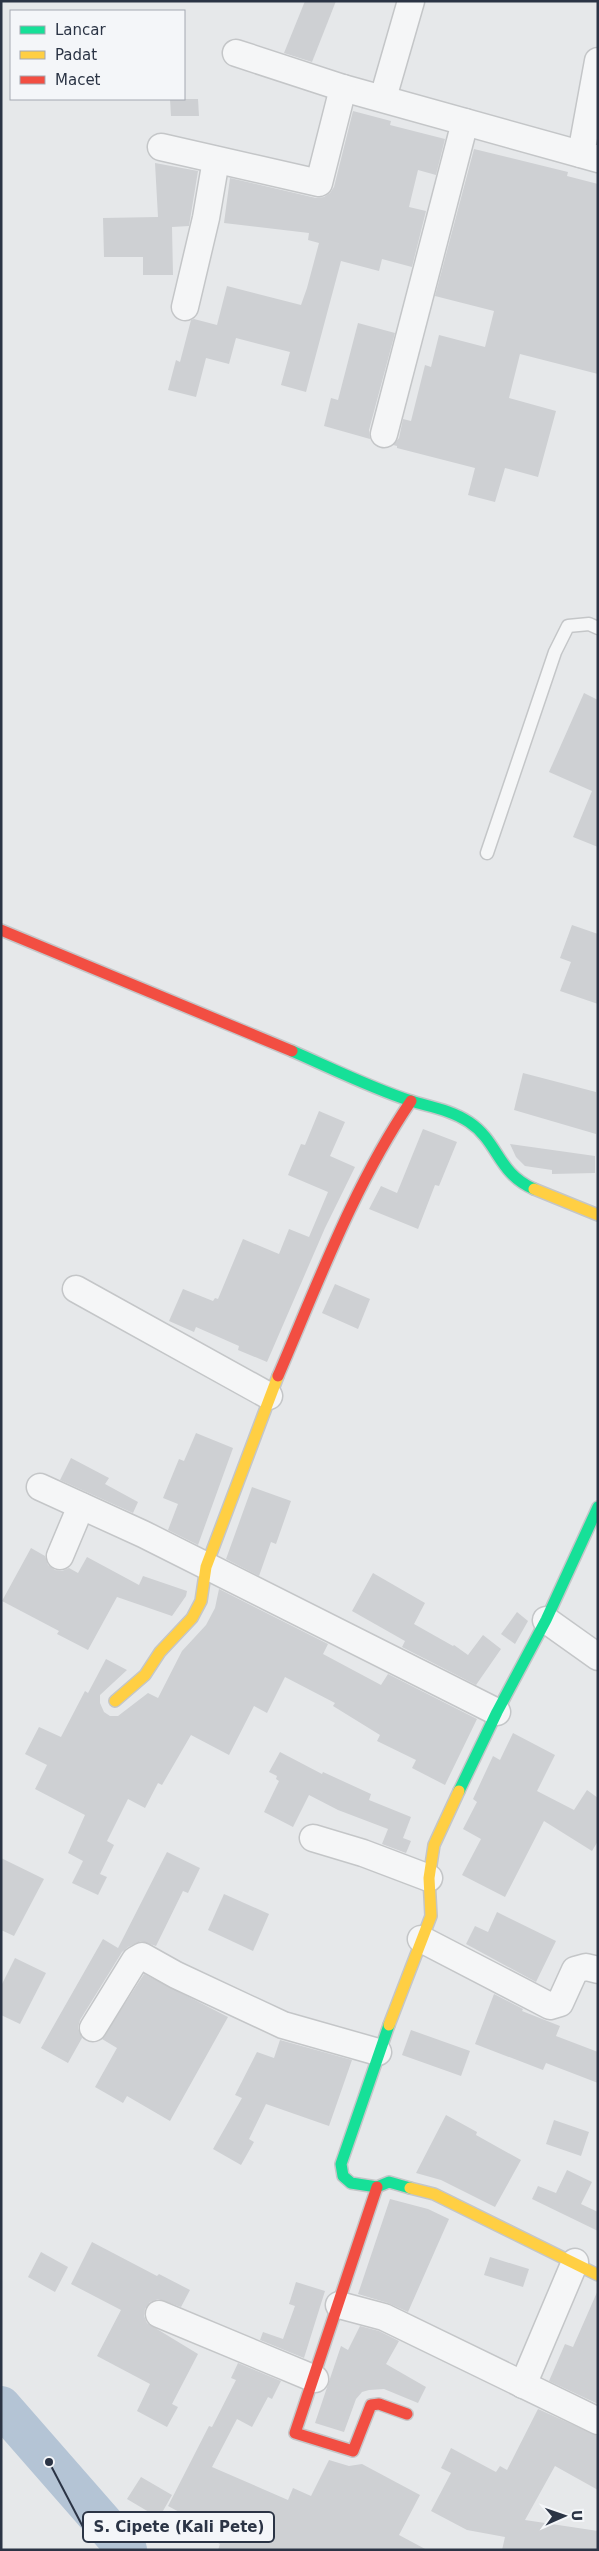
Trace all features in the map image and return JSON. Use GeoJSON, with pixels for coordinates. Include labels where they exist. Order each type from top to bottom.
{"type":"FeatureCollection","features":[{"type":"Feature","properties":{"kind":"street"},"geometry":{"type":"LineString","coordinates":[[382,98],[411,1]]}},
{"type":"Feature","properties":{"kind":"street"},"geometry":{"type":"LineString","coordinates":[[236,54],[343,88],[589,157],[597,67]]}},
{"type":"Feature","properties":{"kind":"street"},"geometry":{"type":"LineString","coordinates":[[161,148],[319,183],[343,88]]}},
{"type":"Feature","properties":{"kind":"street"},"geometry":{"type":"LineString","coordinates":[[384,434],[465,122]]}},
{"type":"Feature","properties":{"kind":"street"},"geometry":{"type":"LineString","coordinates":[[185,307],[206,218],[216,160]]}},
{"type":"Feature","properties":{"kind":"street"},"geometry":{"type":"LineString","coordinates":[[1,930],[411,1101],[456,1115],[483,1134],[511,1175],[543,1192],[566,1199],[598,1214]]}},
{"type":"Feature","properties":{"kind":"street"},"geometry":{"type":"LineString","coordinates":[[115,1701],[145,1675],[160,1652],[192,1618],[200,1601],[206,1567],[269,1396],[339,1234],[392,1130],[411,1101]]}},
{"type":"Feature","properties":{"kind":"street"},"geometry":{"type":"LineString","coordinates":[[76,1288],[269,1396]]}},
{"type":"Feature","properties":{"kind":"street"},"geometry":{"type":"LineString","coordinates":[[40,1487],[143,1534],[497,1712]]}},
{"type":"Feature","properties":{"kind":"street"},"geometry":{"type":"LineString","coordinates":[[60,1556],[82,1506]]}},
{"type":"Feature","properties":{"kind":"street"},"geometry":{"type":"LineString","coordinates":[[598,1507],[546,1620],[497,1712],[434,1845],[429,1878],[431,1916],[378,2052],[342,2164],[343,2176],[351,2183],[377,2187],[389,2182],[434,2194],[598,2275]]}},
{"type":"Feature","properties":{"kind":"street"},"geometry":{"type":"LineString","coordinates":[[546,1620],[598,1657]]}},
{"type":"Feature","properties":{"kind":"street"},"geometry":{"type":"LineString","coordinates":[[312,1838],[364,1853],[429,1878]]}},
{"type":"Feature","properties":{"kind":"street"},"geometry":{"type":"LineString","coordinates":[[421,1940],[550,2006],[560,2003],[575,1970],[586,1967],[598,1970]]}},
{"type":"Feature","properties":{"kind":"street"},"geometry":{"type":"LineString","coordinates":[[93,2028],[134,1960],[142,1956],[176,1975],[283,2025],[378,2052]]}},
{"type":"Feature","properties":{"kind":"street"},"geometry":{"type":"LineString","coordinates":[[377,2187],[296,2435],[353,2451],[371,2405],[379,2404],[407,2414]]}},
{"type":"Feature","properties":{"kind":"street"},"geometry":{"type":"LineString","coordinates":[[523,2385],[575,2262]]}},
{"type":"Feature","properties":{"kind":"street"},"geometry":{"type":"LineString","coordinates":[[339,2304],[384,2317],[598,2421]]}},
{"type":"Feature","properties":{"kind":"street"},"geometry":{"type":"LineString","coordinates":[[159,2314],[315,2379]]}},
{"type":"Feature","properties":{"kind":"lane"},"geometry":{"type":"LineString","coordinates":[[488,853],[555,652],[568,626],[589,624],[598,628]]}},
{"type":"Feature","properties":{"kind":"building"},"geometry":{"type":"Polygon","coordinates":[[[305,1],[336,1],[312,62],[284,53],[305,1]]]}},
{"type":"Feature","properties":{"kind":"building"},"geometry":{"type":"Polygon","coordinates":[[[198,99],[199,116],[171,116],[170,100],[198,99]]]}},
{"type":"Feature","properties":{"kind":"building"},"geometry":{"type":"Polygon","coordinates":[[[353,111],[391,121],[390,125],[445,139],[436,175],[418,170],[409,207],[426,211],[412,267],[382,259],[379,271],[341,261],[306,392],[281,385],[290,352],[236,338],[229,364],[206,358],[196,397],[168,390],[176,360],[180,362],[191,320],[194,319],[217,325],[227,286],[301,305],[307,288],[319,243],[308,240],[309,233],[224,223],[230,178],[316,198],[324,197],[334,187],[353,111]]]}},
{"type":"Feature","properties":{"kind":"building"},"geometry":{"type":"Polygon","coordinates":[[[474,149],[568,172],[567,176],[598,184],[598,374],[520,354],[509,398],[556,411],[538,477],[505,468],[495,502],[468,495],[475,468],[397,448],[397,446],[393,445],[399,438],[403,419],[411,421],[425,365],[431,367],[439,335],[485,347],[494,311],[435,296],[474,149]]]}},
{"type":"Feature","properties":{"kind":"building"},"geometry":{"type":"Polygon","coordinates":[[[155,163],[198,171],[189,226],[172,227],[173,275],[143,275],[143,257],[104,257],[103,218],[158,217],[155,163]]]}},
{"type":"Feature","properties":{"kind":"building"},"geometry":{"type":"Polygon","coordinates":[[[358,323],[395,333],[369,430],[370,439],[324,426],[331,398],[338,400],[358,323]]]}},
{"type":"Feature","properties":{"kind":"building"},"geometry":{"type":"Polygon","coordinates":[[[584,693],[598,700],[598,847],[573,837],[592,791],[549,772],[584,693]]]}},
{"type":"Feature","properties":{"kind":"building"},"geometry":{"type":"Polygon","coordinates":[[[572,925],[598,934],[598,1004],[560,991],[571,962],[560,958],[572,925]]]}},
{"type":"Feature","properties":{"kind":"building"},"geometry":{"type":"Polygon","coordinates":[[[523,1073],[596,1092],[596,1134],[514,1110],[523,1073]]]}},
{"type":"Feature","properties":{"kind":"building"},"geometry":{"type":"Polygon","coordinates":[[[319,1111],[345,1122],[330,1156],[355,1167],[325,1228],[267,1362],[238,1350],[239,1346],[196,1327],[194,1332],[169,1321],[183,1289],[213,1301],[215,1298],[218,1299],[243,1239],[279,1254],[289,1229],[309,1237],[328,1192],[288,1175],[301,1144],[305,1145],[319,1111]]]}},
{"type":"Feature","properties":{"kind":"building"},"geometry":{"type":"Polygon","coordinates":[[[423,1129],[457,1142],[439,1186],[435,1185],[418,1229],[369,1209],[381,1186],[397,1193],[423,1129]]]}},
{"type":"Feature","properties":{"kind":"building"},"geometry":{"type":"Polygon","coordinates":[[[510,1144],[595,1156],[595,1173],[552,1174],[552,1170],[525,1166],[516,1157],[510,1144]]]}},
{"type":"Feature","properties":{"kind":"building"},"geometry":{"type":"Polygon","coordinates":[[[335,1284],[370,1299],[358,1329],[322,1313],[335,1284]]]}},
{"type":"Feature","properties":{"kind":"building"},"geometry":{"type":"Polygon","coordinates":[[[196,1433],[233,1448],[198,1545],[168,1530],[178,1504],[163,1498],[179,1459],[184,1461],[196,1433]]]}},
{"type":"Feature","properties":{"kind":"building"},"geometry":{"type":"Polygon","coordinates":[[[71,1458],[109,1478],[105,1484],[138,1502],[133,1513],[60,1480],[71,1458]]]}},
{"type":"Feature","properties":{"kind":"building"},"geometry":{"type":"Polygon","coordinates":[[[252,1487],[291,1501],[276,1544],[271,1542],[259,1576],[226,1559],[252,1487]]]}},
{"type":"Feature","properties":{"kind":"building"},"geometry":{"type":"Polygon","coordinates":[[[31,1548],[45,1556],[48,1565],[55,1570],[62,1571],[69,1568],[78,1573],[87,1557],[139,1585],[143,1576],[187,1591],[186,1596],[172,1616],[117,1597],[88,1650],[57,1634],[59,1631],[2,1601],[31,1548]]]}},
{"type":"Feature","properties":{"kind":"building"},"geometry":{"type":"Polygon","coordinates":[[[373,1573],[425,1603],[414,1624],[454,1645],[468,1655],[483,1635],[501,1649],[476,1685],[402,1647],[405,1641],[352,1611],[373,1573]]]}},
{"type":"Feature","properties":{"kind":"building"},"geometry":{"type":"Polygon","coordinates":[[[219,1589],[328,1644],[323,1654],[381,1685],[388,1674],[477,1719],[445,1785],[412,1768],[416,1760],[377,1741],[380,1735],[333,1706],[335,1703],[285,1677],[267,1713],[254,1706],[229,1755],[191,1735],[162,1785],[158,1783],[145,1808],[128,1799],[107,1841],[114,1845],[100,1874],[107,1877],[98,1895],[72,1883],[83,1861],[68,1853],[85,1815],[35,1789],[47,1765],[25,1754],[39,1727],[61,1737],[85,1691],[88,1693],[106,1659],[127,1670],[100,1695],[100,1703],[104,1712],[110,1716],[118,1716],[148,1693],[158,1698],[182,1651],[206,1625],[215,1608],[219,1589]]]}},
{"type":"Feature","properties":{"kind":"building"},"geometry":{"type":"Polygon","coordinates":[[[517,1612],[528,1621],[515,1644],[501,1634],[517,1612]]]}},
{"type":"Feature","properties":{"kind":"building"},"geometry":{"type":"Polygon","coordinates":[[[513,1733],[555,1755],[537,1791],[574,1810],[587,1790],[598,1798],[598,1841],[592,1851],[544,1821],[505,1897],[462,1875],[481,1839],[463,1829],[477,1802],[473,1799],[493,1756],[500,1760],[513,1733]]]}},
{"type":"Feature","properties":{"kind":"building"},"geometry":{"type":"Polygon","coordinates":[[[280,1752],[322,1774],[323,1772],[371,1794],[369,1800],[411,1817],[403,1838],[411,1841],[406,1853],[382,1844],[388,1829],[338,1810],[309,1795],[293,1827],[264,1812],[279,1781],[276,1779],[277,1776],[269,1772],[280,1752]]]}},
{"type":"Feature","properties":{"kind":"building"},"geometry":{"type":"Polygon","coordinates":[[[167,1852],[200,1868],[188,1893],[183,1891],[156,1946],[141,1941],[122,1952],[80,2020],[78,2028],[82,2038],[68,2063],[41,2048],[103,1939],[118,1948],[167,1852]]]}},
{"type":"Feature","properties":{"kind":"building"},"geometry":{"type":"Polygon","coordinates":[[[1,1858],[44,1879],[14,1936],[1,1930],[1,1858]]]}},
{"type":"Feature","properties":{"kind":"building"},"geometry":{"type":"Polygon","coordinates":[[[224,1894],[269,1914],[253,1951],[208,1930],[224,1894]]]}},
{"type":"Feature","properties":{"kind":"building"},"geometry":{"type":"Polygon","coordinates":[[[497,1912],[556,1941],[536,1982],[466,1944],[475,1926],[488,1932],[497,1912]]]}},
{"type":"Feature","properties":{"kind":"building"},"geometry":{"type":"Polygon","coordinates":[[[15,1958],[46,1973],[20,2024],[1,2015],[1,1986],[15,1958]]]}},
{"type":"Feature","properties":{"kind":"building"},"geometry":{"type":"Polygon","coordinates":[[[144,1974],[228,2017],[170,2121],[127,2096],[123,2103],[95,2087],[117,2048],[102,2039],[144,1974]]]}},
{"type":"Feature","properties":{"kind":"building"},"geometry":{"type":"Polygon","coordinates":[[[494,1994],[523,2009],[522,2011],[560,2026],[556,2036],[598,2052],[598,2083],[546,2063],[543,2070],[475,2044],[494,1994]]]}},
{"type":"Feature","properties":{"kind":"building"},"geometry":{"type":"Polygon","coordinates":[[[411,2030],[470,2051],[461,2076],[402,2055],[411,2030]]]}},
{"type":"Feature","properties":{"kind":"building"},"geometry":{"type":"Polygon","coordinates":[[[280,2040],[352,2060],[329,2126],[266,2104],[249,2139],[254,2142],[241,2165],[213,2149],[242,2098],[235,2095],[257,2052],[274,2058],[280,2040]]]}},
{"type":"Feature","properties":{"kind":"building"},"geometry":{"type":"Polygon","coordinates":[[[446,2115],[477,2132],[476,2135],[521,2160],[495,2207],[441,2180],[416,2173],[446,2115]]]}},
{"type":"Feature","properties":{"kind":"building"},"geometry":{"type":"Polygon","coordinates":[[[554,2120],[589,2132],[581,2156],[546,2144],[554,2120]]]}},
{"type":"Feature","properties":{"kind":"building"},"geometry":{"type":"Polygon","coordinates":[[[567,2170],[592,2182],[581,2204],[598,2212],[598,2231],[532,2199],[538,2186],[556,2193],[567,2170]]]}},
{"type":"Feature","properties":{"kind":"building"},"geometry":{"type":"Polygon","coordinates":[[[390,2199],[428,2209],[449,2219],[408,2312],[388,2303],[358,2294],[390,2199]]]}},
{"type":"Feature","properties":{"kind":"building"},"geometry":{"type":"Polygon","coordinates":[[[92,2242],[157,2276],[159,2274],[190,2290],[181,2307],[158,2299],[150,2302],[145,2309],[144,2316],[147,2323],[198,2354],[172,2404],[178,2407],[167,2427],[137,2411],[150,2384],[97,2356],[121,2310],[71,2284],[92,2242]]]}},
{"type":"Feature","properties":{"kind":"building"},"geometry":{"type":"Polygon","coordinates":[[[41,2252],[68,2267],[55,2292],[28,2277],[41,2252]]]}},
{"type":"Feature","properties":{"kind":"building"},"geometry":{"type":"Polygon","coordinates":[[[490,2257],[529,2269],[523,2287],[484,2275],[490,2257]]]}},
{"type":"Feature","properties":{"kind":"building"},"geometry":{"type":"Polygon","coordinates":[[[296,2282],[325,2291],[304,2358],[260,2340],[263,2332],[283,2339],[295,2306],[289,2304],[296,2282]]]}},
{"type":"Feature","properties":{"kind":"building"},"geometry":{"type":"Polygon","coordinates":[[[598,2290],[598,2404],[549,2381],[565,2344],[573,2347],[598,2290]]]}},
{"type":"Feature","properties":{"kind":"building"},"geometry":{"type":"Polygon","coordinates":[[[360,2326],[379,2331],[399,2341],[386,2364],[426,2387],[418,2403],[384,2389],[362,2392],[356,2399],[344,2432],[315,2423],[341,2346],[348,2350],[360,2326]]]}},
{"type":"Feature","properties":{"kind":"building"},"geometry":{"type":"Polygon","coordinates":[[[238,2363],[281,2381],[272,2399],[268,2397],[252,2427],[237,2419],[212,2467],[288,2500],[293,2488],[311,2496],[329,2460],[349,2466],[362,2464],[420,2495],[399,2535],[427,2550],[218,2550],[220,2544],[192,2529],[196,2521],[168,2506],[209,2426],[212,2427],[236,2380],[231,2378],[238,2363]]]}},
{"type":"Feature","properties":{"kind":"building"},"geometry":{"type":"Polygon","coordinates":[[[538,2409],[598,2436],[598,2490],[555,2466],[525,2520],[598,2531],[598,2550],[502,2550],[505,2537],[467,2530],[431,2511],[451,2473],[441,2468],[451,2448],[496,2472],[500,2466],[507,2470],[538,2409]]]}},
{"type":"Feature","properties":{"kind":"building"},"geometry":{"type":"Polygon","coordinates":[[[141,2477],[172,2495],[159,2518],[127,2499],[141,2477]]]}},
{"type":"Feature","properties":{"kind":"waterway"},"geometry":{"type":"LineString","coordinates":[[1,2406],[127,2550]]}},
{"type":"Feature","properties":{"kind":"traffic: fast"},"geometry":{"type":"LineString","coordinates":[[292,1051],[381,1090],[462,1118],[479,1130],[487,1139],[512,1175],[534,1189]]}},
{"type":"Feature","properties":{"kind":"traffic: fast"},"geometry":{"type":"LineString","coordinates":[[459,1791],[497,1712],[546,1620],[598,1507]]}},
{"type":"Feature","properties":{"kind":"traffic: fast"},"geometry":{"type":"LineString","coordinates":[[389,2025],[341,2164],[343,2176],[351,2183],[377,2187],[389,2182],[410,2188]]}},
{"type":"Feature","properties":{"kind":"traffic: slow"},"geometry":{"type":"LineString","coordinates":[[534,1189],[598,1215]]}},
{"type":"Feature","properties":{"kind":"traffic: slow"},"geometry":{"type":"LineString","coordinates":[[115,1701],[145,1675],[160,1652],[192,1618],[201,1601],[206,1567],[278,1376]]}},
{"type":"Feature","properties":{"kind":"traffic: slow"},"geometry":{"type":"LineString","coordinates":[[389,2025],[431,1916],[429,1878],[434,1845],[459,1791]]}},
{"type":"Feature","properties":{"kind":"traffic: slow"},"geometry":{"type":"LineString","coordinates":[[410,2188],[434,2194],[598,2275]]}},
{"type":"Feature","properties":{"kind":"traffic: jam"},"geometry":{"type":"LineString","coordinates":[[1,930],[292,1051]]}},
{"type":"Feature","properties":{"kind":"traffic: jam"},"geometry":{"type":"LineString","coordinates":[[278,1376],[354,1200],[411,1101]]}},
{"type":"Feature","properties":{"kind":"traffic: jam"},"geometry":{"type":"LineString","coordinates":[[377,2187],[295,2433],[353,2451],[371,2405],[379,2404],[407,2414]]}},
{"type":"Feature","properties":{"kind":"place","name":"S. Cipete (Kali Pete)"},"geometry":{"type":"Point","coordinates":[49,2462]}}]}
